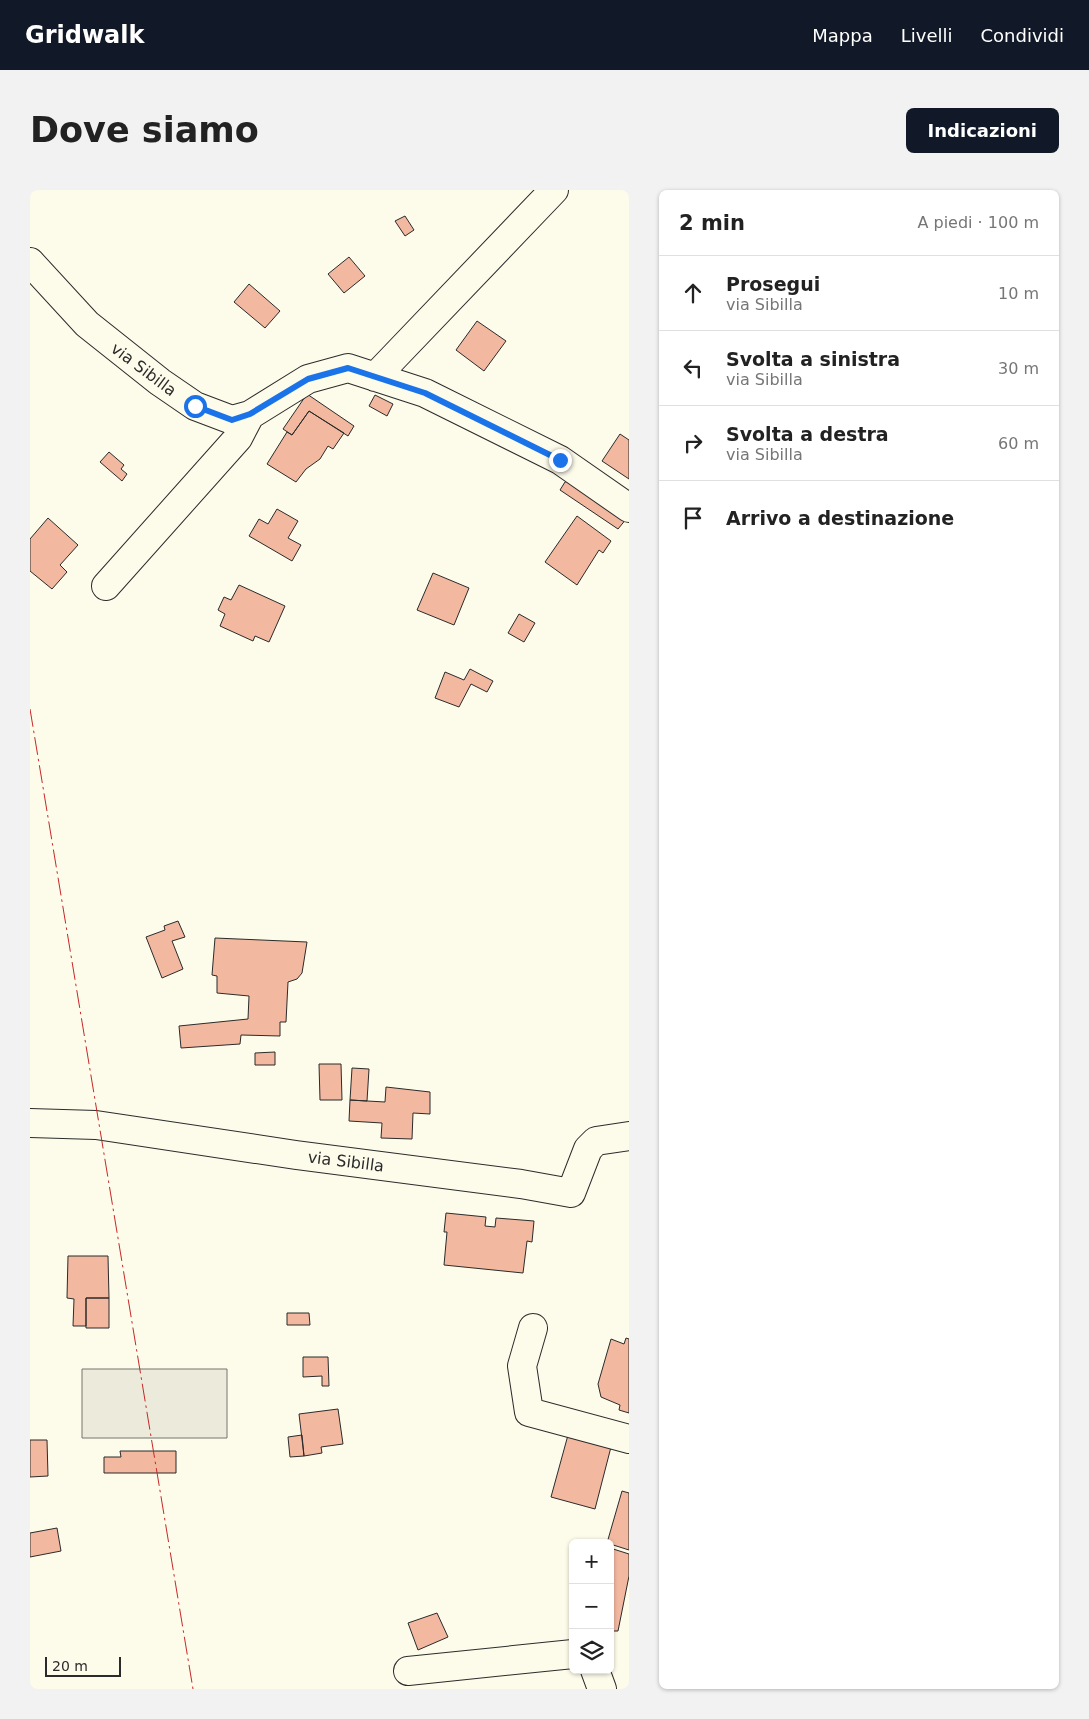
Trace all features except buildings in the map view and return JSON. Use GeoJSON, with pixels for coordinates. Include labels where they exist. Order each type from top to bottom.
{"type":"FeatureCollection","features":[{"type":"Feature","properties":{"kind":"street"},"geometry":{"type":"LineString","coordinates":[[375,377],[554,190]]}},
{"type":"Feature","properties":{"kind":"street","name":"via Sibilla"},"geometry":{"type":"LineString","coordinates":[[30,262],[87,324],[160,382],[195,406],[232,420],[250,414],[308,379],[348,368],[425,393],[560,460],[629,508]]}},
{"type":"Feature","properties":{"kind":"street"},"geometry":{"type":"LineString","coordinates":[[106,586],[238,438],[250,414]]}},
{"type":"Feature","properties":{"kind":"street","name":"via Sibilla"},"geometry":{"type":"LineString","coordinates":[[30,1124],[96,1125],[296,1155],[521,1184],[571,1193],[588,1150],[596,1141],[629,1136]]}},
{"type":"Feature","properties":{"kind":"street"},"geometry":{"type":"LineString","coordinates":[[533,1328],[522,1366],[529,1412],[629,1439]]}},
{"type":"Feature","properties":{"kind":"street"},"geometry":{"type":"LineString","coordinates":[[408,1671],[569,1654]]}},
{"type":"Feature","properties":{"kind":"street"},"geometry":{"type":"LineString","coordinates":[[596,1674],[602,1689]]}},
{"type":"Feature","properties":{"kind":"shaded area"},"geometry":{"type":"Polygon","coordinates":[[[82,1369],[227,1369],[227,1438],[82,1438],[82,1369]]]}},
{"type":"Feature","properties":{"kind":"power"},"geometry":{"type":"LineString","coordinates":[[30,709],[193,1689]]}},
{"type":"Feature","properties":{"kind":"route"},"geometry":{"type":"LineString","coordinates":[[195,406],[232,420],[250,414],[308,379],[348,368],[425,393],[560,460]]}}]}
